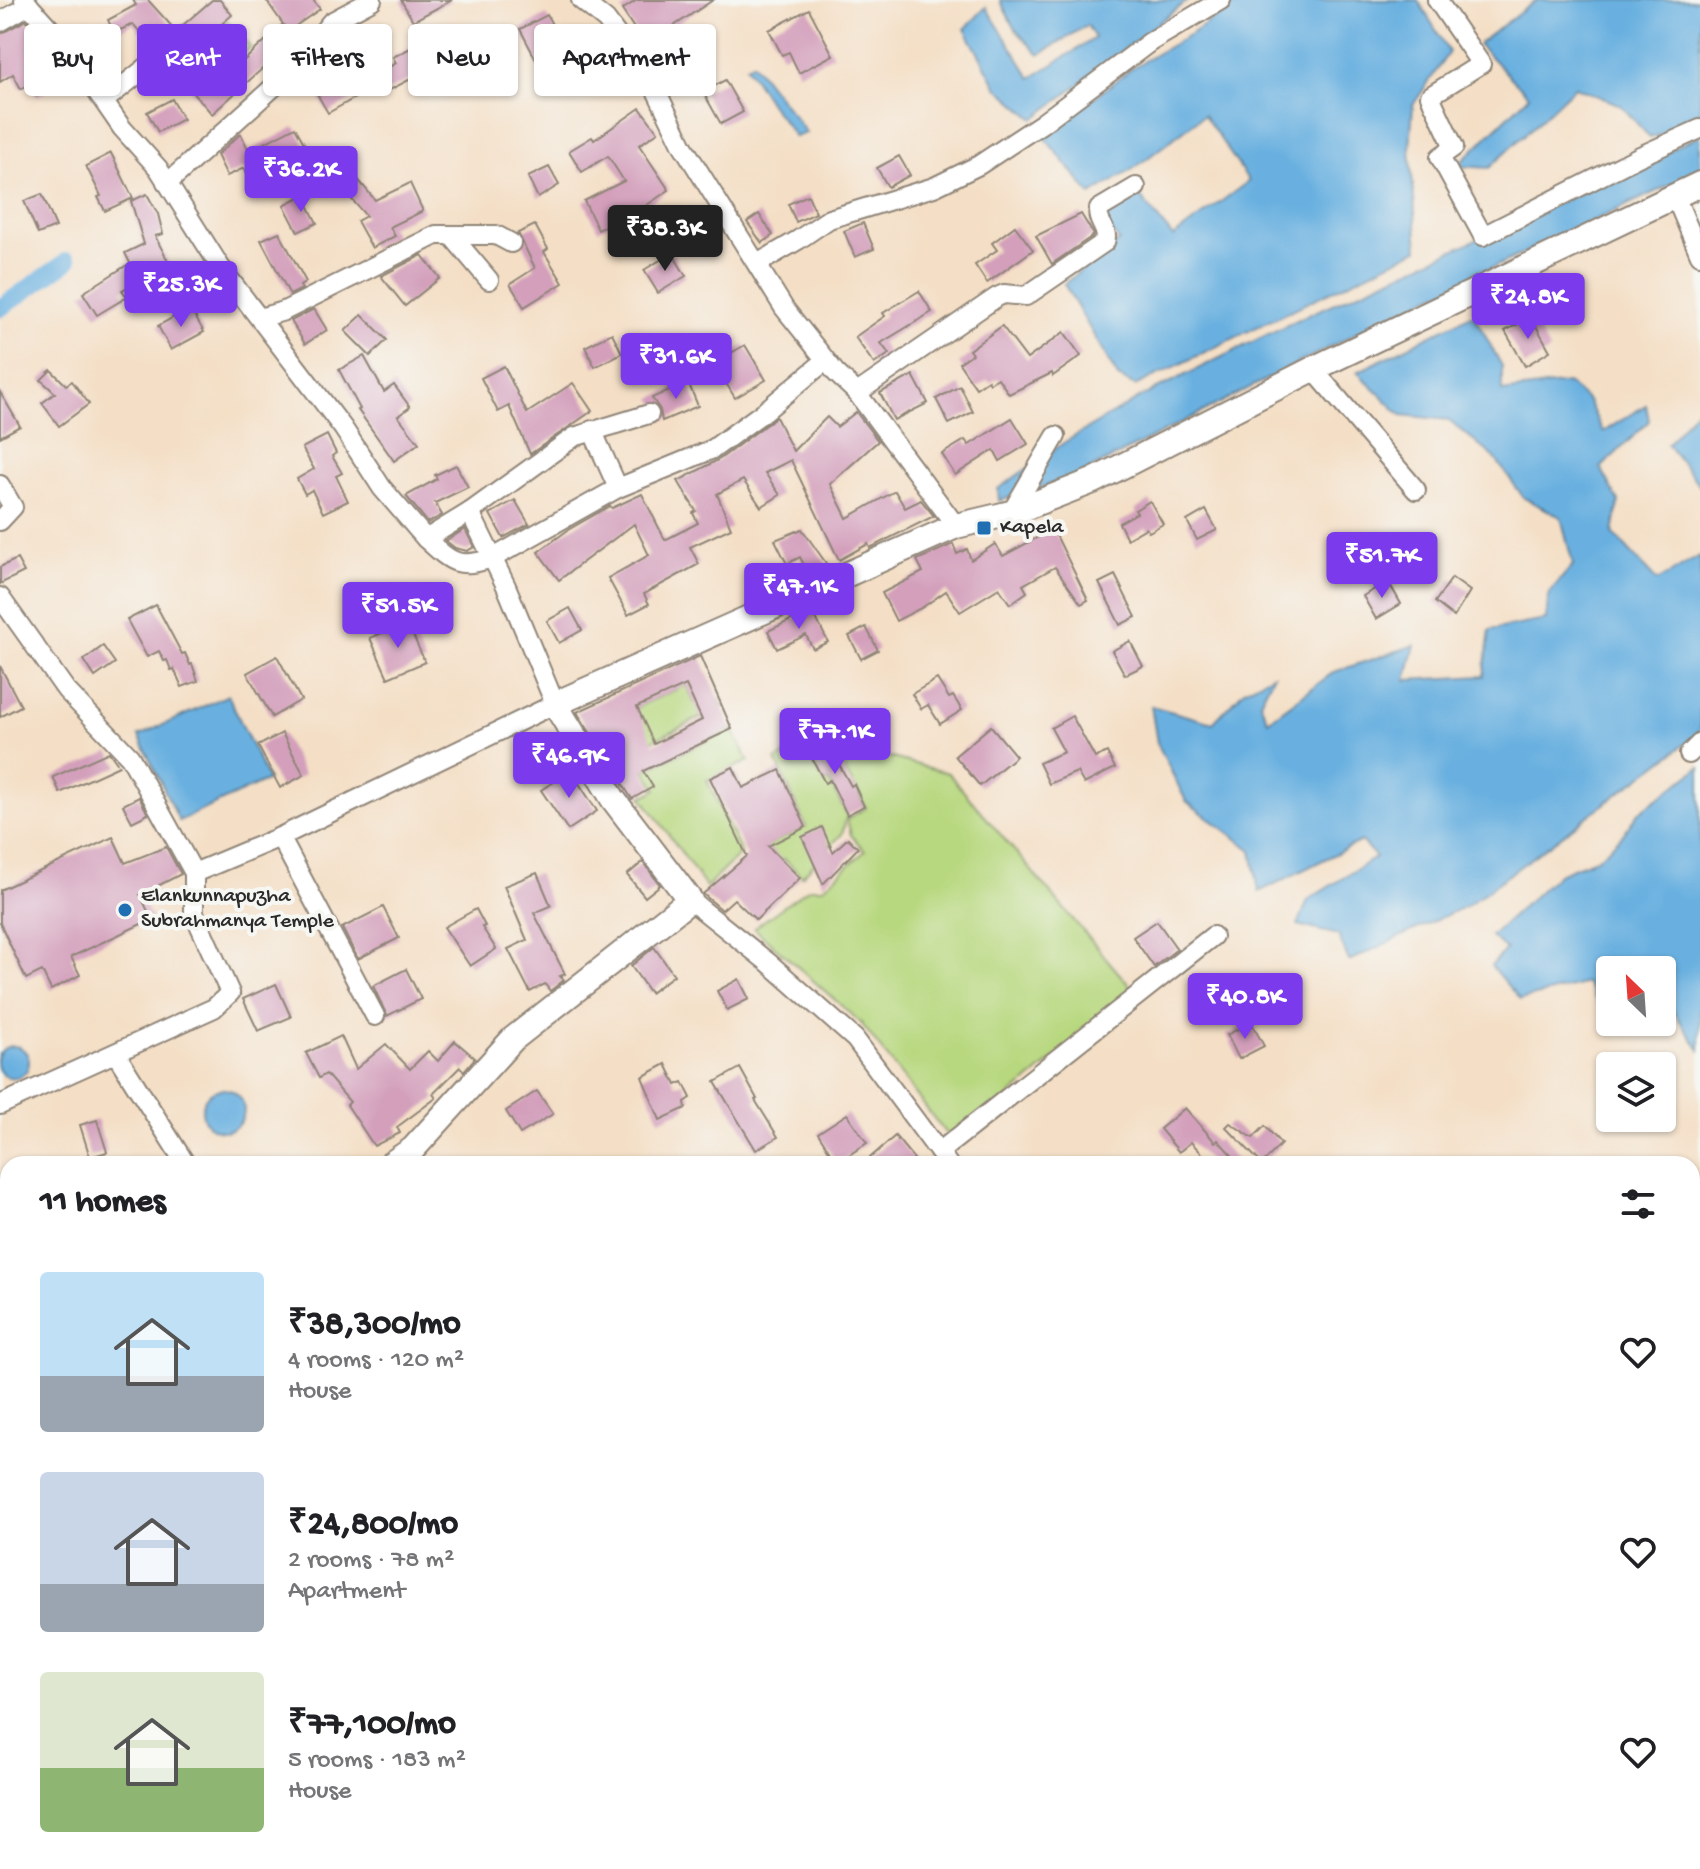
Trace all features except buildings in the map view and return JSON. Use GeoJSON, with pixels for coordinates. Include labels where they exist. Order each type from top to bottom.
{"type":"FeatureCollection","features":[{"type":"Feature","properties":{"kind":"street"},"geometry":{"type":"LineString","coordinates":[[166,182],[290,72],[331,22],[372,0]]}},
{"type":"Feature","properties":{"kind":"street"},"geometry":{"type":"LineString","coordinates":[[581,0],[606,20],[652,82],[683,146],[784,308],[825,361],[857,393],[956,526]]}},
{"type":"Feature","properties":{"kind":"street"},"geometry":{"type":"LineString","coordinates":[[757,264],[829,219],[934,187],[979,165],[1041,124],[1150,42],[1221,0]]}},
{"type":"Feature","properties":{"kind":"street"},"geometry":{"type":"LineString","coordinates":[[1437,0],[1481,64],[1430,96],[1454,147],[1440,157],[1483,236],[1700,129]]}},
{"type":"Feature","properties":{"kind":"street"},"geometry":{"type":"LineString","coordinates":[[0,22],[27,3],[64,44],[122,128],[158,168],[221,268],[343,428],[382,488],[426,539],[446,558],[459,564],[471,565],[493,558],[618,488],[713,449],[825,361]]}},
{"type":"Feature","properties":{"kind":"street"},"geometry":{"type":"LineString","coordinates":[[104,101],[137,75]]}},
{"type":"Feature","properties":{"kind":"street"},"geometry":{"type":"LineString","coordinates":[[194,873],[280,837],[555,704],[956,526],[1011,513],[1093,481],[1313,369],[1700,184]]}},
{"type":"Feature","properties":{"kind":"street"},"geometry":{"type":"LineString","coordinates":[[857,393],[997,297],[1004,294],[1026,296],[1105,242],[1107,235],[1098,217],[1099,209],[1136,187]]}},
{"type":"Feature","properties":{"kind":"street"},"geometry":{"type":"LineString","coordinates":[[1675,196],[1700,255]]}},
{"type":"Feature","properties":{"kind":"street"},"geometry":{"type":"LineString","coordinates":[[260,318],[284,311],[436,235],[496,235],[511,243]]}},
{"type":"Feature","properties":{"kind":"street"},"geometry":{"type":"LineString","coordinates":[[451,235],[489,280]]}},
{"type":"Feature","properties":{"kind":"street"},"geometry":{"type":"LineString","coordinates":[[1313,369],[1416,490]]}},
{"type":"Feature","properties":{"kind":"street"},"geometry":{"type":"LineString","coordinates":[[426,539],[470,512],[574,437],[649,414]]}},
{"type":"Feature","properties":{"kind":"street"},"geometry":{"type":"LineString","coordinates":[[592,430],[618,488]]}},
{"type":"Feature","properties":{"kind":"street"},"geometry":{"type":"LineString","coordinates":[[1011,513],[1056,436]]}},
{"type":"Feature","properties":{"kind":"street"},"geometry":{"type":"LineString","coordinates":[[0,485],[13,507],[0,521]]}},
{"type":"Feature","properties":{"kind":"street"},"geometry":{"type":"LineString","coordinates":[[470,512],[493,558],[555,704],[613,799],[690,900],[769,963],[855,1039],[943,1156]]}},
{"type":"Feature","properties":{"kind":"street"},"geometry":{"type":"LineString","coordinates":[[0,597],[66,690],[130,757],[194,873],[194,913],[230,993],[214,1008],[0,1105]]}},
{"type":"Feature","properties":{"kind":"street"},"geometry":{"type":"LineString","coordinates":[[280,837],[375,1016]]}},
{"type":"Feature","properties":{"kind":"street"},"geometry":{"type":"LineString","coordinates":[[403,1156],[413,1149],[513,1039],[690,900]]}},
{"type":"Feature","properties":{"kind":"street"},"geometry":{"type":"LineString","coordinates":[[946,1156],[1213,936]]}},
{"type":"Feature","properties":{"kind":"street"},"geometry":{"type":"LineString","coordinates":[[116,1054],[181,1156]]}},
{"type":"Feature","properties":{"kind":"green space"},"geometry":{"type":"Polygon","coordinates":[[[686,685],[695,704],[716,695],[723,707],[633,750],[637,707],[686,685]]]}},
{"type":"Feature","properties":{"kind":"green space"},"geometry":{"type":"Polygon","coordinates":[[[732,729],[749,761],[707,780],[741,853],[706,887],[642,797],[657,789],[645,770],[732,729]]]}},
{"type":"Feature","properties":{"kind":"green space"},"geometry":{"type":"Polygon","coordinates":[[[829,741],[948,773],[1135,992],[953,1143],[861,1023],[754,928],[809,888],[823,888],[865,851],[851,835],[847,819],[866,808],[829,741]]]}},
{"type":"Feature","properties":{"kind":"green space"},"geometry":{"type":"Polygon","coordinates":[[[803,746],[825,783],[829,781],[847,815],[842,834],[802,876],[784,859],[774,867],[756,851],[806,827],[776,760],[803,746]]]}},
{"type":"Feature","properties":{"kind":"water"},"geometry":{"type":"Polygon","coordinates":[[[1000,0],[1188,0],[1034,119],[997,87],[965,29],[986,7],[1031,78],[1095,38],[1087,25],[1039,55],[1014,28],[1000,0]]]}},
{"type":"Feature","properties":{"kind":"water"},"geometry":{"type":"Polygon","coordinates":[[[1241,0],[1418,0],[1449,52],[1413,105],[1410,149],[1418,249],[1135,386],[1118,377],[1064,284],[1119,241],[1101,216],[1140,196],[1173,237],[1249,181],[1204,115],[1136,167],[1091,195],[1044,137],[1132,68],[1241,0]]]}},
{"type":"Feature","properties":{"kind":"water"},"geometry":{"type":"Polygon","coordinates":[[[1537,0],[1700,0],[1700,119],[1650,138],[1621,105],[1575,87],[1489,168],[1457,166],[1529,96],[1478,44],[1537,0]]]}},
{"type":"Feature","properties":{"kind":"water"},"geometry":{"type":"Polygon","coordinates":[[[753,63],[806,133],[795,137],[746,66],[753,63]]]}},
{"type":"Feature","properties":{"kind":"water"},"geometry":{"type":"Polygon","coordinates":[[[1700,135],[1700,171],[1404,309],[1079,475],[999,501],[998,489],[1065,442],[1143,396],[1299,319],[1582,192],[1700,135]]]}},
{"type":"Feature","properties":{"kind":"water"},"geometry":{"type":"Polygon","coordinates":[[[1473,314],[1502,366],[1502,392],[1567,383],[1588,401],[1603,432],[1646,405],[1649,421],[1601,468],[1619,502],[1613,533],[1657,581],[1700,556],[1700,733],[1468,905],[1349,961],[1338,935],[1298,925],[1308,900],[1376,857],[1361,841],[1259,892],[1252,850],[1186,801],[1157,743],[1151,706],[1213,723],[1244,690],[1274,674],[1260,702],[1268,721],[1334,672],[1415,645],[1406,680],[1484,676],[1490,630],[1546,620],[1549,593],[1573,565],[1561,517],[1524,498],[1494,457],[1449,420],[1401,415],[1357,372],[1473,314]]]}},
{"type":"Feature","properties":{"kind":"water"},"geometry":{"type":"Polygon","coordinates":[[[1700,405],[1700,486],[1667,444],[1700,405]]]}},
{"type":"Feature","properties":{"kind":"water"},"geometry":{"type":"Polygon","coordinates":[[[228,695],[268,780],[179,821],[139,736],[228,695]]]}},
{"type":"Feature","properties":{"kind":"water"},"geometry":{"type":"Polygon","coordinates":[[[1700,767],[1700,1050],[1676,1015],[1676,956],[1596,956],[1596,1000],[1587,983],[1520,1000],[1491,966],[1506,949],[1491,936],[1558,874],[1598,858],[1622,836],[1637,814],[1700,767]]]}},
{"type":"Feature","properties":{"kind":"water"},"geometry":{"type":"Polygon","coordinates":[[[7,1048],[19,1048],[27,1056],[27,1068],[19,1076],[7,1076],[-1,1068],[-1,1056],[7,1048]]]}},
{"type":"Feature","properties":{"kind":"water"},"geometry":{"type":"Polygon","coordinates":[[[223,1089],[238,1095],[244,1110],[238,1125],[223,1131],[208,1125],[202,1110],[208,1095],[223,1089]]]}},
{"type":"Feature","properties":{"kind":"waterway"},"geometry":{"type":"LineString","coordinates":[[0,308],[68,261]]}},
{"type":"Feature","properties":{"kind":"place","name":"Kapela"},"geometry":{"type":"Point","coordinates":[984,528]}},
{"type":"Feature","properties":{"kind":"place","name":"Elankunnapuzha Subrahmanya Temple"},"geometry":{"type":"Point","coordinates":[125,910]}}]}
